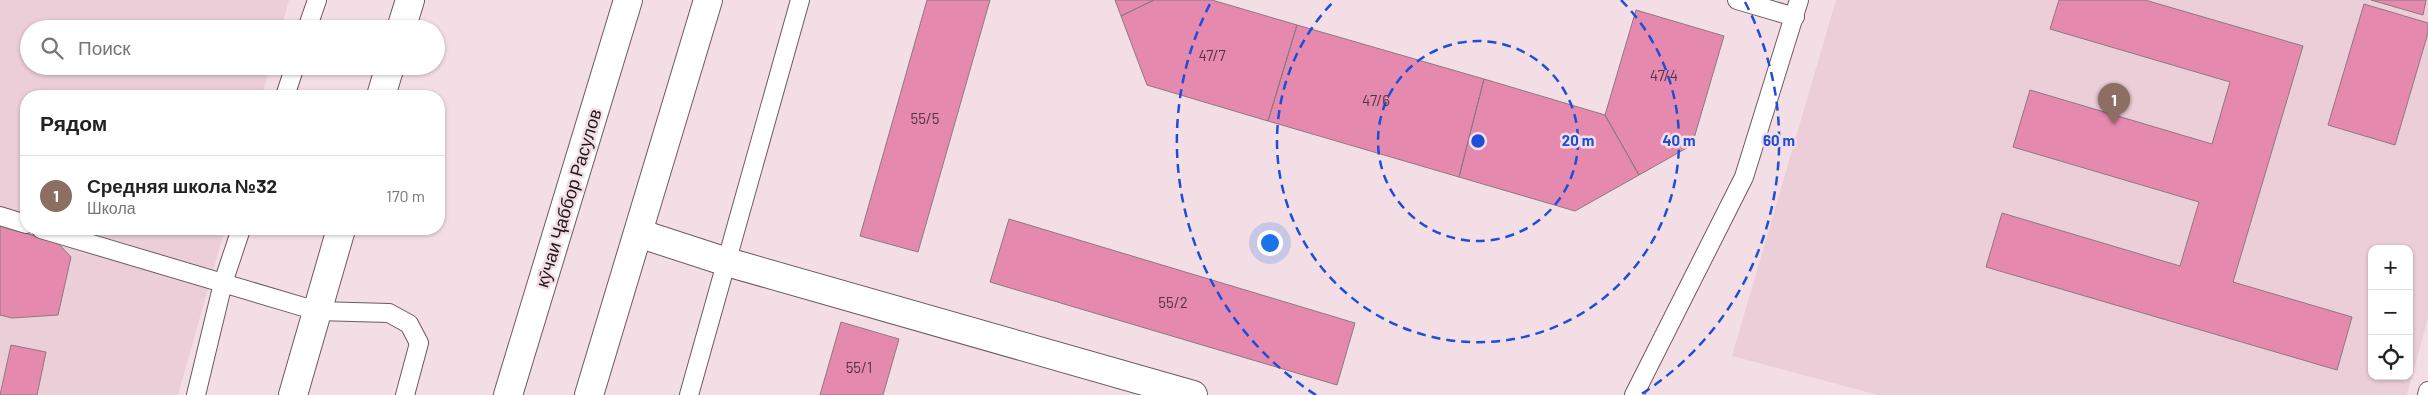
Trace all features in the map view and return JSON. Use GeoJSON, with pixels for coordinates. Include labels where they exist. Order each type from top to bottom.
{"type":"FeatureCollection","features":[{"type":"Feature","properties":{"kind":"street"},"geometry":{"type":"LineString","coordinates":[[404,20],[410,0]]}},
{"type":"Feature","properties":{"kind":"street","name":"кӯчаи Ҷаббор Расулов"},"geometry":{"type":"LineString","coordinates":[[508,395],[628,0]]}},
{"type":"Feature","properties":{"kind":"street"},"geometry":{"type":"LineString","coordinates":[[589,395],[708,0]]}},
{"type":"Feature","properties":{"kind":"street"},"geometry":{"type":"LineString","coordinates":[[383,90],[387,75]]}},
{"type":"Feature","properties":{"kind":"street"},"geometry":{"type":"LineString","coordinates":[[638,233],[727,262],[1193,395]]}},
{"type":"Feature","properties":{"kind":"street"},"geometry":{"type":"LineString","coordinates":[[293,395],[339,235]]}},
{"type":"Feature","properties":{"kind":"lane"},"geometry":{"type":"LineString","coordinates":[[310,20],[317,0]]}},
{"type":"Feature","properties":{"kind":"lane"},"geometry":{"type":"LineString","coordinates":[[689,395],[800,0]]}},
{"type":"Feature","properties":{"kind":"lane"},"geometry":{"type":"LineString","coordinates":[[1634,395],[1744,177],[1797,8],[1737,0]]}},
{"type":"Feature","properties":{"kind":"lane"},"geometry":{"type":"LineString","coordinates":[[287,90],[292,75]]}},
{"type":"Feature","properties":{"kind":"lane"},"geometry":{"type":"LineString","coordinates":[[0,216],[20,222]]}},
{"type":"Feature","properties":{"kind":"lane"},"geometry":{"type":"LineString","coordinates":[[61,235],[317,311],[389,313],[409,324],[419,343],[405,395]]}},
{"type":"Feature","properties":{"kind":"lane"},"geometry":{"type":"LineString","coordinates":[[196,395],[223,283],[239,235]]}},
{"type":"Feature","properties":{"kind":"lane"},"geometry":{"type":"LineString","coordinates":[[2427,395],[2428,391]]}},
{"type":"Feature","properties":{"kind":"shaded area"},"geometry":{"type":"Polygon","coordinates":[[[0,0],[289,0],[283,20],[20,20],[20,75],[268,75],[264,90],[20,90],[20,235],[223,235],[178,395],[0,395],[0,0]]]}},
{"type":"Feature","properties":{"kind":"shaded area"},"geometry":{"type":"Polygon","coordinates":[[[1836,0],[2428,0],[2428,318],[2413,373],[2413,245],[2368,245],[2368,380],[2411,380],[2407,395],[1878,395],[1732,356],[1836,0]]]}},
{"type":"Feature","properties":{"kind":"building"},"geometry":{"type":"Polygon","coordinates":[[[927,0],[990,0],[918,252],[860,236],[927,0]]]}},
{"type":"Feature","properties":{"kind":"building"},"geometry":{"type":"Polygon","coordinates":[[[1115,0],[1154,0],[1121,16],[1115,0]]]}},
{"type":"Feature","properties":{"kind":"building"},"geometry":{"type":"Polygon","coordinates":[[[1154,0],[1212,0],[1297,25],[1268,121],[1147,85],[1121,16],[1154,0]]]}},
{"type":"Feature","properties":{"kind":"building"},"geometry":{"type":"Polygon","coordinates":[[[2059,0],[2145,0],[2303,46],[2233,282],[2352,317],[2337,370],[1986,267],[2002,213],[2180,266],[2199,202],[2013,147],[2030,90],[2212,144],[2230,82],[2050,29],[2059,0]]]}},
{"type":"Feature","properties":{"kind":"building"},"geometry":{"type":"Polygon","coordinates":[[[2371,0],[2426,0],[2423,15],[2371,0]]]}},
{"type":"Feature","properties":{"kind":"building"},"geometry":{"type":"Polygon","coordinates":[[[2364,4],[2428,23],[2428,33],[2395,145],[2328,125],[2364,4]]]}},
{"type":"Feature","properties":{"kind":"building"},"geometry":{"type":"Polygon","coordinates":[[[1636,10],[1724,36],[1692,145],[1639,175],[1605,115],[1636,10]]]}},
{"type":"Feature","properties":{"kind":"building"},"geometry":{"type":"Polygon","coordinates":[[[1297,25],[1484,79],[1459,177],[1268,121],[1297,25]]]}},
{"type":"Feature","properties":{"kind":"building"},"geometry":{"type":"Polygon","coordinates":[[[1484,79],[1605,115],[1639,175],[1575,211],[1459,177],[1484,79]]]}},
{"type":"Feature","properties":{"kind":"building"},"geometry":{"type":"Polygon","coordinates":[[[1009,219],[1355,323],[1337,385],[990,282],[1009,219]]]}},
{"type":"Feature","properties":{"kind":"building"},"geometry":{"type":"Polygon","coordinates":[[[0,226],[20,232],[20,235],[32,235],[57,242],[71,257],[58,315],[12,318],[0,315],[0,226]]]}},
{"type":"Feature","properties":{"kind":"building"},"geometry":{"type":"Polygon","coordinates":[[[841,322],[899,339],[883,395],[820,395],[841,322]]]}},
{"type":"Feature","properties":{"kind":"building"},"geometry":{"type":"Polygon","coordinates":[[[11,345],[46,352],[37,395],[0,395],[11,345]]]}},
{"type":"Feature","properties":{"kind":"place","name":"Средняя школа №32"},"geometry":{"type":"Point","coordinates":[2114,124]}}]}
